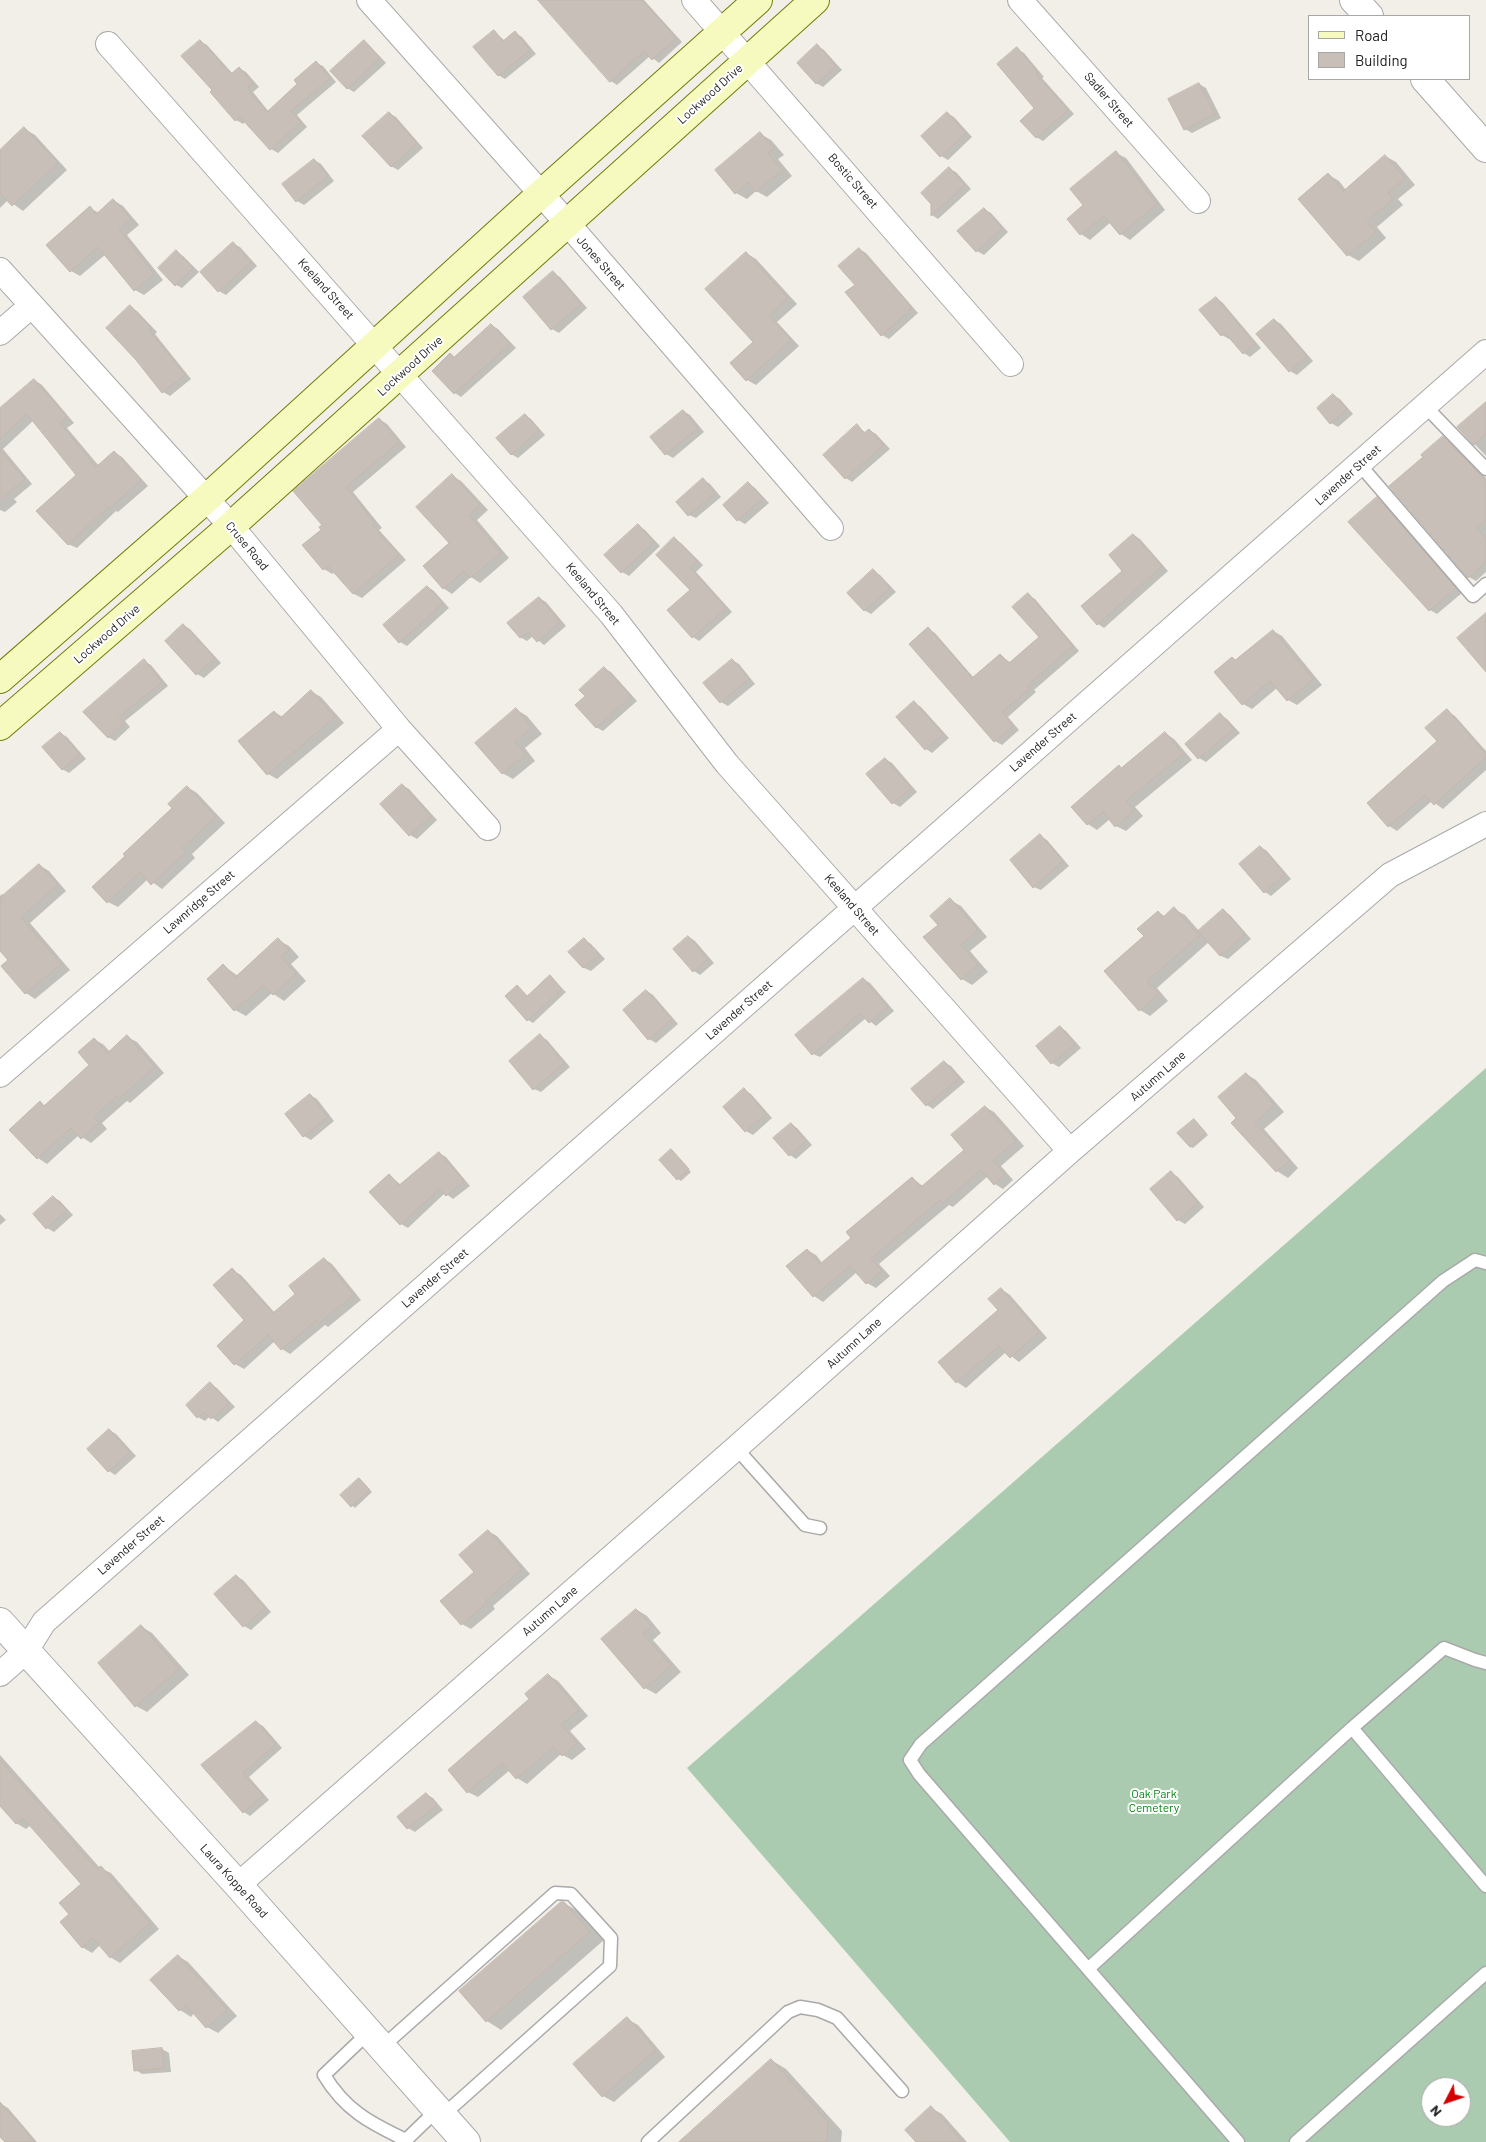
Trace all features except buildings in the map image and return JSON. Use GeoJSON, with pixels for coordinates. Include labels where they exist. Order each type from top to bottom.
{"type":"FeatureCollection","features":[{"type":"Feature","properties":{"kind":"main road"},"geometry":{"type":"LineString","coordinates":[[0,679],[206,499],[541,194],[758,0]]}},
{"type":"Feature","properties":{"kind":"main road","name":"Lockwood Drive"},"geometry":{"type":"LineString","coordinates":[[0,726],[401,374],[815,0]]}},
{"type":"Feature","properties":{"kind":"street","name":"Jones Street"},"geometry":{"type":"LineString","coordinates":[[369,0],[568,224],[831,528]]}},
{"type":"Feature","properties":{"kind":"street","name":"Bostic Street"},"geometry":{"type":"LineString","coordinates":[[694,0],[1011,364]]}},
{"type":"Feature","properties":{"kind":"street","name":"Sadler Street"},"geometry":{"type":"LineString","coordinates":[[1020,0],[1198,201]]}},
{"type":"Feature","properties":{"kind":"street"},"geometry":{"type":"LineString","coordinates":[[1354,0],[1368,15]]}},
{"type":"Feature","properties":{"kind":"street","name":"Keeland Street"},"geometry":{"type":"LineString","coordinates":[[108,44],[376,345],[611,614],[727,764],[1070,1151]]}},
{"type":"Feature","properties":{"kind":"street"},"geometry":{"type":"LineString","coordinates":[[1426,80],[1486,148]]}},
{"type":"Feature","properties":{"kind":"street","name":"Cruse Road"},"geometry":{"type":"LineString","coordinates":[[0,270],[230,526],[399,729],[488,828]]}},
{"type":"Feature","properties":{"kind":"street"},"geometry":{"type":"LineString","coordinates":[[0,333],[31,306]]}},
{"type":"Feature","properties":{"kind":"street","name":"Lavender Street"},"geometry":{"type":"LineString","coordinates":[[0,1674],[26,1651],[44,1622],[1360,465],[1486,352]]}},
{"type":"Feature","properties":{"kind":"street","name":"Lawnridge Street"},"geometry":{"type":"LineString","coordinates":[[0,1075],[399,729]]}},
{"type":"Feature","properties":{"kind":"street","name":"Autumn Lane"},"geometry":{"type":"LineString","coordinates":[[238,1886],[1070,1151],[1390,875],[1486,824]]}},
{"type":"Feature","properties":{"kind":"street","name":"Laura Koppe Road"},"geometry":{"type":"LineString","coordinates":[[0,1622],[466,2142]]}},
{"type":"Feature","properties":{"kind":"lane"},"geometry":{"type":"LineString","coordinates":[[1425,406],[1486,469]]}},
{"type":"Feature","properties":{"kind":"lane"},"geometry":{"type":"LineString","coordinates":[[1360,465],[1473,596],[1486,584]]}},
{"type":"Feature","properties":{"kind":"lane"},"geometry":{"type":"LineString","coordinates":[[1238,2142],[919,1774],[910,1760],[921,1744],[1443,1281],[1475,1260],[1486,1263]]}},
{"type":"Feature","properties":{"kind":"lane"},"geometry":{"type":"LineString","coordinates":[[736,1448],[805,1525],[820,1528]]}},
{"type":"Feature","properties":{"kind":"lane"},"geometry":{"type":"LineString","coordinates":[[1088,1969],[1352,1728],[1444,1648],[1486,1663]]}},
{"type":"Feature","properties":{"kind":"lane"},"geometry":{"type":"LineString","coordinates":[[1352,1728],[1486,1886]]}},
{"type":"Feature","properties":{"kind":"lane"},"geometry":{"type":"LineString","coordinates":[[555,1893],[571,1894],[611,1938],[610,1966],[440,2113],[406,2141],[373,2124],[354,2111],[334,2091],[324,2075],[375,2041],[555,1893]]}},
{"type":"Feature","properties":{"kind":"lane"},"geometry":{"type":"LineString","coordinates":[[1296,2142],[1486,1973]]}},
{"type":"Feature","properties":{"kind":"lane"},"geometry":{"type":"LineString","coordinates":[[648,2142],[788,2012],[800,2007],[818,2010],[837,2018],[902,2091]]}},
{"type":"Feature","properties":{"kind":"green space","name":"Oak Park Cemetery"},"geometry":{"type":"Polygon","coordinates":[[[1486,1068],[1486,2142],[1010,2142],[687,1768],[1486,1068]]]}}]}
